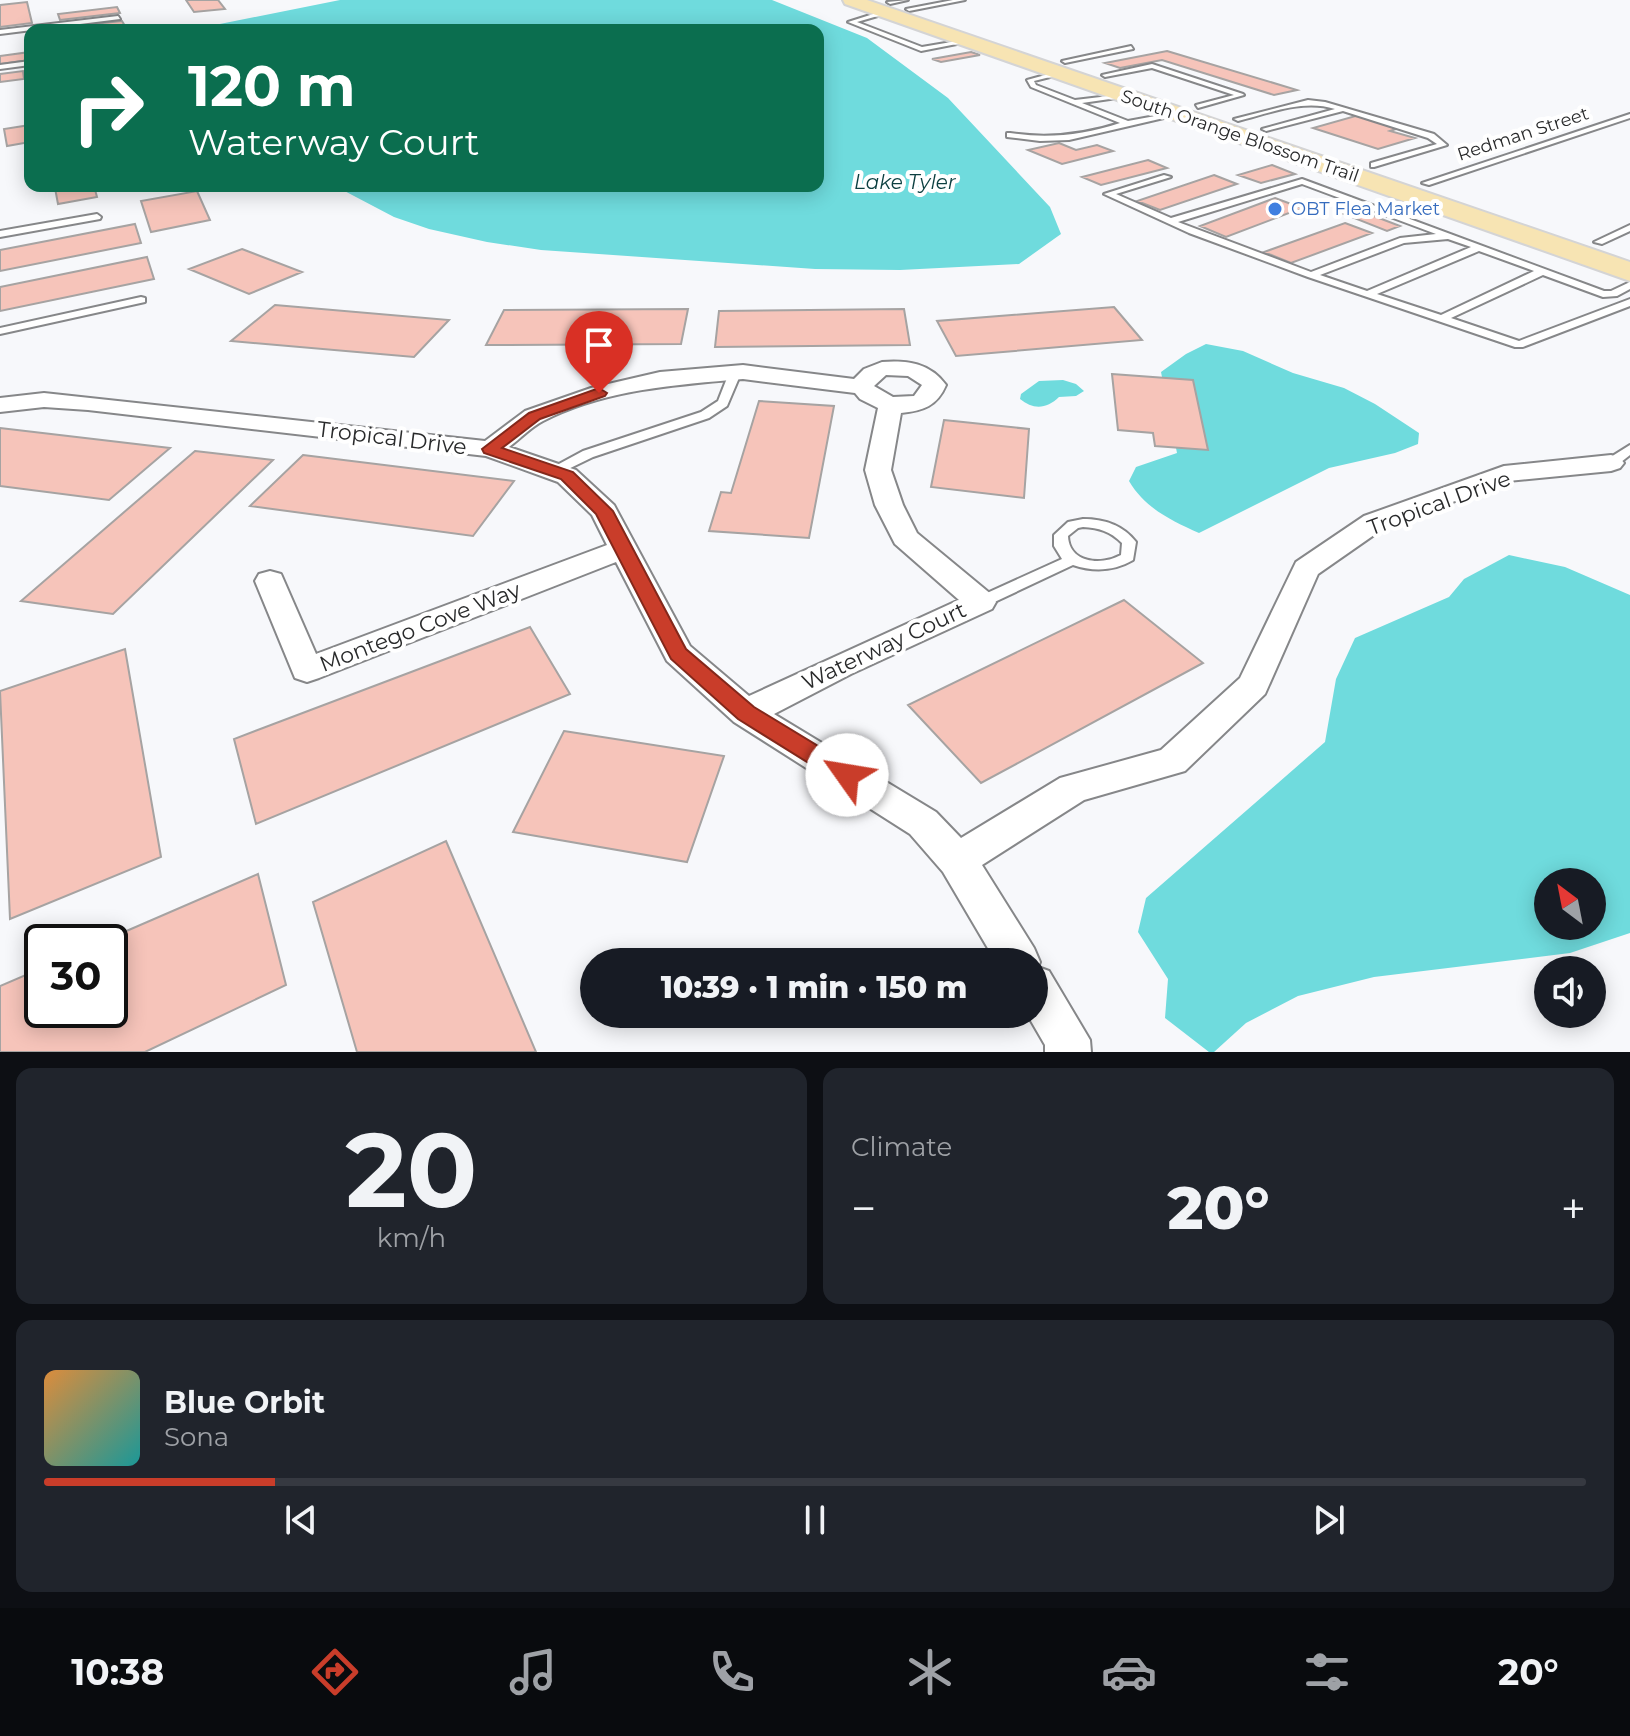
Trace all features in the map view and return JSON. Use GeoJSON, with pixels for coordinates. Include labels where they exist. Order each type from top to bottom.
{"type":"FeatureCollection","features":[{"type":"Feature","properties":{"kind":"main road","name":"South Orange Blossom Trail"},"geometry":{"type":"LineString","coordinates":[[851,0],[895,5],[943,20],[1063,67],[1124,95],[1238,119],[1630,252]]}},
{"type":"Feature","properties":{"kind":"main road"},"geometry":{"type":"LineString","coordinates":[[860,0],[895,5]]}},
{"type":"Feature","properties":{"kind":"main road","name":"South Orange Blossom Trail"},"geometry":{"type":"LineString","coordinates":[[895,5],[969,41],[1063,67],[1105,75],[1330,167],[1630,272]]}},
{"type":"Feature","properties":{"kind":"main road"},"geometry":{"type":"LineString","coordinates":[[1330,167],[1387,180],[1426,183]]}},
{"type":"Feature","properties":{"kind":"street"},"geometry":{"type":"LineString","coordinates":[[490,449],[534,416],[599,393],[660,379],[735,373],[862,387],[873,399],[904,405],[926,399],[934,385],[923,374],[894,368],[872,373],[863,381],[862,387]]}},
{"type":"Feature","properties":{"kind":"street","name":"Tropical Drive"},"geometry":{"type":"LineString","coordinates":[[0,405],[44,400],[88,403],[490,449],[567,476],[604,511],[678,653],[746,713],[923,823],[957,860],[1073,788],[1172,761],[1253,685],[1306,569],[1374,522],[1504,474],[1624,457]]}},
{"type":"Feature","properties":{"kind":"street","name":"Waterway Court"},"geometry":{"type":"LineString","coordinates":[[746,713],[839,666],[981,602],[905,538],[889,505],[878,470],[891,404]]}},
{"type":"Feature","properties":{"kind":"street","name":"Montego Cove Way"},"geometry":{"type":"LineString","coordinates":[[270,581],[307,670],[623,549]]}},
{"type":"Feature","properties":{"kind":"street"},"geometry":{"type":"LineString","coordinates":[[957,860],[1010,948]]}},
{"type":"Feature","properties":{"kind":"street"},"geometry":{"type":"LineString","coordinates":[[1048,1009],[1067,1040],[1068,1052]]}},
{"type":"Feature","properties":{"kind":"lane"},"geometry":{"type":"LineString","coordinates":[[962,0],[895,5],[851,22],[921,49],[969,41]]}},
{"type":"Feature","properties":{"kind":"lane"},"geometry":{"type":"LineString","coordinates":[[67,24],[118,18]]}},
{"type":"Feature","properties":{"kind":"lane"},"geometry":{"type":"LineString","coordinates":[[0,32],[24,29]]}},
{"type":"Feature","properties":{"kind":"lane"},"geometry":{"type":"LineString","coordinates":[[1127,123],[1033,86],[1030,80],[1063,67],[1131,48]]}},
{"type":"Feature","properties":{"kind":"lane"},"geometry":{"type":"LineString","coordinates":[[0,67],[24,64]]}},
{"type":"Feature","properties":{"kind":"lane"},"geometry":{"type":"LineString","coordinates":[[1010,135],[1039,140],[1074,138],[1241,95],[1152,66],[1105,75]]}},
{"type":"Feature","properties":{"kind":"lane"},"geometry":{"type":"LineString","coordinates":[[1074,102],[1124,95]]}},
{"type":"Feature","properties":{"kind":"lane"},"geometry":{"type":"LineString","coordinates":[[1238,119],[1308,102],[1343,109],[1431,136],[1443,145],[1374,165]]}},
{"type":"Feature","properties":{"kind":"lane"},"geometry":{"type":"LineString","coordinates":[[1266,129],[1343,109]]}},
{"type":"Feature","properties":{"kind":"lane","name":"Redman Street"},"geometry":{"type":"LineString","coordinates":[[1426,183],[1630,116]]}},
{"type":"Feature","properties":{"kind":"lane"},"geometry":{"type":"LineString","coordinates":[[1167,177],[1108,194],[1311,275],[1519,345],[1630,302]]}},
{"type":"Feature","properties":{"kind":"lane"},"geometry":{"type":"LineString","coordinates":[[1171,221],[1302,181],[1603,294],[1613,294],[1630,285]]}},
{"type":"Feature","properties":{"kind":"lane"},"geometry":{"type":"LineString","coordinates":[[0,234],[97,217]]}},
{"type":"Feature","properties":{"kind":"lane"},"geometry":{"type":"LineString","coordinates":[[1599,242],[1630,228]]}},
{"type":"Feature","properties":{"kind":"lane"},"geometry":{"type":"LineString","coordinates":[[1311,275],[1403,240],[1449,236]]}},
{"type":"Feature","properties":{"kind":"lane"},"geometry":{"type":"LineString","coordinates":[[1368,294],[1480,247]]}},
{"type":"Feature","properties":{"kind":"lane"},"geometry":{"type":"LineString","coordinates":[[1441,319],[1543,271]]}},
{"type":"Feature","properties":{"kind":"lane"},"geometry":{"type":"LineString","coordinates":[[0,331],[141,300]]}},
{"type":"Feature","properties":{"kind":"lane"},"geometry":{"type":"LineString","coordinates":[[553,471],[588,454],[705,415],[723,403],[735,373]]}},
{"type":"Feature","properties":{"kind":"lane"},"geometry":{"type":"LineString","coordinates":[[981,602],[1074,559],[1089,565],[1112,566],[1128,557],[1129,542],[1115,529],[1073,525],[1061,535],[1060,542],[1062,549],[1074,559]]}},
{"type":"Feature","properties":{"kind":"water","name":"Lake Tyler"},"geometry":{"type":"Polygon","coordinates":[[[340,0],[772,0],[867,38],[948,98],[1050,207],[1061,234],[1019,264],[900,270],[815,269],[541,250],[429,229],[394,217],[346,192],[824,192],[824,24],[220,24],[340,0]]]}},
{"type":"Feature","properties":{"kind":"water"},"geometry":{"type":"Polygon","coordinates":[[[1206,344],[1243,351],[1293,373],[1344,388],[1419,433],[1418,444],[1395,453],[1329,468],[1199,533],[1188,528],[1151,506],[1129,481],[1136,467],[1177,453],[1161,372],[1206,344]]]}},
{"type":"Feature","properties":{"kind":"water"},"geometry":{"type":"Polygon","coordinates":[[[1063,380],[1076,384],[1084,391],[1076,396],[1059,397],[1040,407],[1020,399],[1021,394],[1039,381],[1063,380]]]}},
{"type":"Feature","properties":{"kind":"water"},"geometry":{"type":"Polygon","coordinates":[[[1509,555],[1565,567],[1630,595],[1630,933],[1570,953],[1374,977],[1298,996],[1246,1023],[1214,1052],[1209,1052],[1165,1018],[1168,979],[1138,932],[1146,898],[1325,742],[1336,679],[1355,638],[1449,597],[1464,579],[1509,555]]]}},
{"type":"Feature","properties":{"kind":"building"},"geometry":{"type":"Polygon","coordinates":[[[186,0],[218,0],[225,9],[194,12],[186,0]]]}},
{"type":"Feature","properties":{"kind":"building"},"geometry":{"type":"Polygon","coordinates":[[[27,2],[32,23],[0,27],[0,5],[27,2]]]}},
{"type":"Feature","properties":{"kind":"building"},"geometry":{"type":"Polygon","coordinates":[[[117,7],[120,13],[60,20],[58,14],[117,7]]]}},
{"type":"Feature","properties":{"kind":"building"},"geometry":{"type":"Polygon","coordinates":[[[122,21],[124,24],[93,24],[122,21]]]}},
{"type":"Feature","properties":{"kind":"building"},"geometry":{"type":"Polygon","coordinates":[[[1167,51],[1297,90],[1274,95],[1162,60],[1120,68],[1105,63],[1167,51]]]}},
{"type":"Feature","properties":{"kind":"building"},"geometry":{"type":"Polygon","coordinates":[[[971,52],[980,55],[941,62],[932,59],[971,52]]]}},
{"type":"Feature","properties":{"kind":"building"},"geometry":{"type":"Polygon","coordinates":[[[24,53],[24,61],[0,64],[0,56],[24,53]]]}},
{"type":"Feature","properties":{"kind":"building"},"geometry":{"type":"Polygon","coordinates":[[[23,71],[24,79],[0,82],[0,74],[23,71]]]}},
{"type":"Feature","properties":{"kind":"building"},"geometry":{"type":"Polygon","coordinates":[[[1359,115],[1399,128],[1390,131],[1415,138],[1378,149],[1313,128],[1359,115]]]}},
{"type":"Feature","properties":{"kind":"building"},"geometry":{"type":"Polygon","coordinates":[[[24,126],[24,143],[7,146],[4,129],[24,126]]]}},
{"type":"Feature","properties":{"kind":"building"},"geometry":{"type":"Polygon","coordinates":[[[1059,143],[1076,150],[1097,145],[1113,151],[1062,164],[1028,150],[1059,143]]]}},
{"type":"Feature","properties":{"kind":"building"},"geometry":{"type":"Polygon","coordinates":[[[1148,160],[1167,168],[1101,185],[1082,177],[1148,160]]]}},
{"type":"Feature","properties":{"kind":"building"},"geometry":{"type":"Polygon","coordinates":[[[1272,165],[1295,174],[1261,183],[1238,175],[1272,165]]]}},
{"type":"Feature","properties":{"kind":"building"},"geometry":{"type":"Polygon","coordinates":[[[1214,175],[1237,184],[1160,210],[1137,201],[1214,175]]]}},
{"type":"Feature","properties":{"kind":"building"},"geometry":{"type":"Polygon","coordinates":[[[56,192],[96,192],[97,197],[58,204],[56,192]]]}},
{"type":"Feature","properties":{"kind":"building"},"geometry":{"type":"Polygon","coordinates":[[[197,192],[210,220],[151,232],[141,201],[197,192]]]}},
{"type":"Feature","properties":{"kind":"building"},"geometry":{"type":"Polygon","coordinates":[[[1275,198],[1302,208],[1226,237],[1200,226],[1275,198]]]}},
{"type":"Feature","properties":{"kind":"building"},"geometry":{"type":"Polygon","coordinates":[[[1358,210],[1400,226],[1387,231],[1344,214],[1358,210]]]}},
{"type":"Feature","properties":{"kind":"building"},"geometry":{"type":"Polygon","coordinates":[[[1345,223],[1372,233],[1291,263],[1264,252],[1345,223]]]}},
{"type":"Feature","properties":{"kind":"building"},"geometry":{"type":"Polygon","coordinates":[[[135,224],[141,243],[0,271],[0,250],[135,224]]]}},
{"type":"Feature","properties":{"kind":"building"},"geometry":{"type":"Polygon","coordinates":[[[242,249],[302,272],[249,294],[189,269],[242,249]]]}},
{"type":"Feature","properties":{"kind":"building"},"geometry":{"type":"Polygon","coordinates":[[[147,257],[154,279],[0,311],[0,287],[147,257]]]}},
{"type":"Feature","properties":{"kind":"building"},"geometry":{"type":"Polygon","coordinates":[[[275,305],[449,320],[414,357],[231,341],[275,305]]]}},
{"type":"Feature","properties":{"kind":"building"},"geometry":{"type":"Polygon","coordinates":[[[1114,307],[1142,340],[956,356],[937,321],[1114,307]]]}},
{"type":"Feature","properties":{"kind":"building"},"geometry":{"type":"Polygon","coordinates":[[[688,309],[681,344],[486,345],[504,310],[688,309]]]}},
{"type":"Feature","properties":{"kind":"building"},"geometry":{"type":"Polygon","coordinates":[[[904,309],[910,345],[715,347],[719,311],[904,309]]]}},
{"type":"Feature","properties":{"kind":"building"},"geometry":{"type":"Polygon","coordinates":[[[1112,374],[1193,380],[1208,450],[1155,446],[1153,433],[1118,430],[1112,374]]]}},
{"type":"Feature","properties":{"kind":"building"},"geometry":{"type":"Polygon","coordinates":[[[759,401],[834,406],[809,538],[709,531],[721,492],[731,493],[759,401]]]}},
{"type":"Feature","properties":{"kind":"building"},"geometry":{"type":"Polygon","coordinates":[[[944,420],[1029,429],[1024,498],[931,487],[944,420]]]}},
{"type":"Feature","properties":{"kind":"building"},"geometry":{"type":"Polygon","coordinates":[[[0,428],[170,448],[109,500],[0,486],[0,428]]]}},
{"type":"Feature","properties":{"kind":"building"},"geometry":{"type":"Polygon","coordinates":[[[195,451],[273,460],[113,614],[21,601],[195,451]]]}},
{"type":"Feature","properties":{"kind":"building"},"geometry":{"type":"Polygon","coordinates":[[[303,455],[514,481],[473,536],[250,506],[303,455]]]}},
{"type":"Feature","properties":{"kind":"building"},"geometry":{"type":"Polygon","coordinates":[[[1124,600],[1203,663],[981,783],[908,705],[1124,600]]]}},
{"type":"Feature","properties":{"kind":"building"},"geometry":{"type":"Polygon","coordinates":[[[530,627],[570,694],[256,824],[234,739],[530,627]]]}},
{"type":"Feature","properties":{"kind":"building"},"geometry":{"type":"Polygon","coordinates":[[[125,649],[161,857],[10,919],[0,691],[125,649]]]}},
{"type":"Feature","properties":{"kind":"building"},"geometry":{"type":"Polygon","coordinates":[[[564,731],[724,756],[687,862],[513,832],[564,731]]]}},
{"type":"Feature","properties":{"kind":"building"},"geometry":{"type":"Polygon","coordinates":[[[446,841],[536,1052],[357,1052],[313,902],[446,841]]]}},
{"type":"Feature","properties":{"kind":"building"},"geometry":{"type":"Polygon","coordinates":[[[258,874],[286,985],[145,1052],[0,1052],[0,986],[24,976],[24,1028],[128,1028],[128,930],[258,874]]]}},
{"type":"Feature","properties":{"kind":"place","name":"OBT Flea Market"},"geometry":{"type":"Point","coordinates":[1275,209]}},
{"type":"Feature","properties":{"kind":"route"},"geometry":{"type":"LineString","coordinates":[[599,393],[534,416],[490,449],[567,476],[604,511],[678,653],[746,713],[847,775]]}}]}
